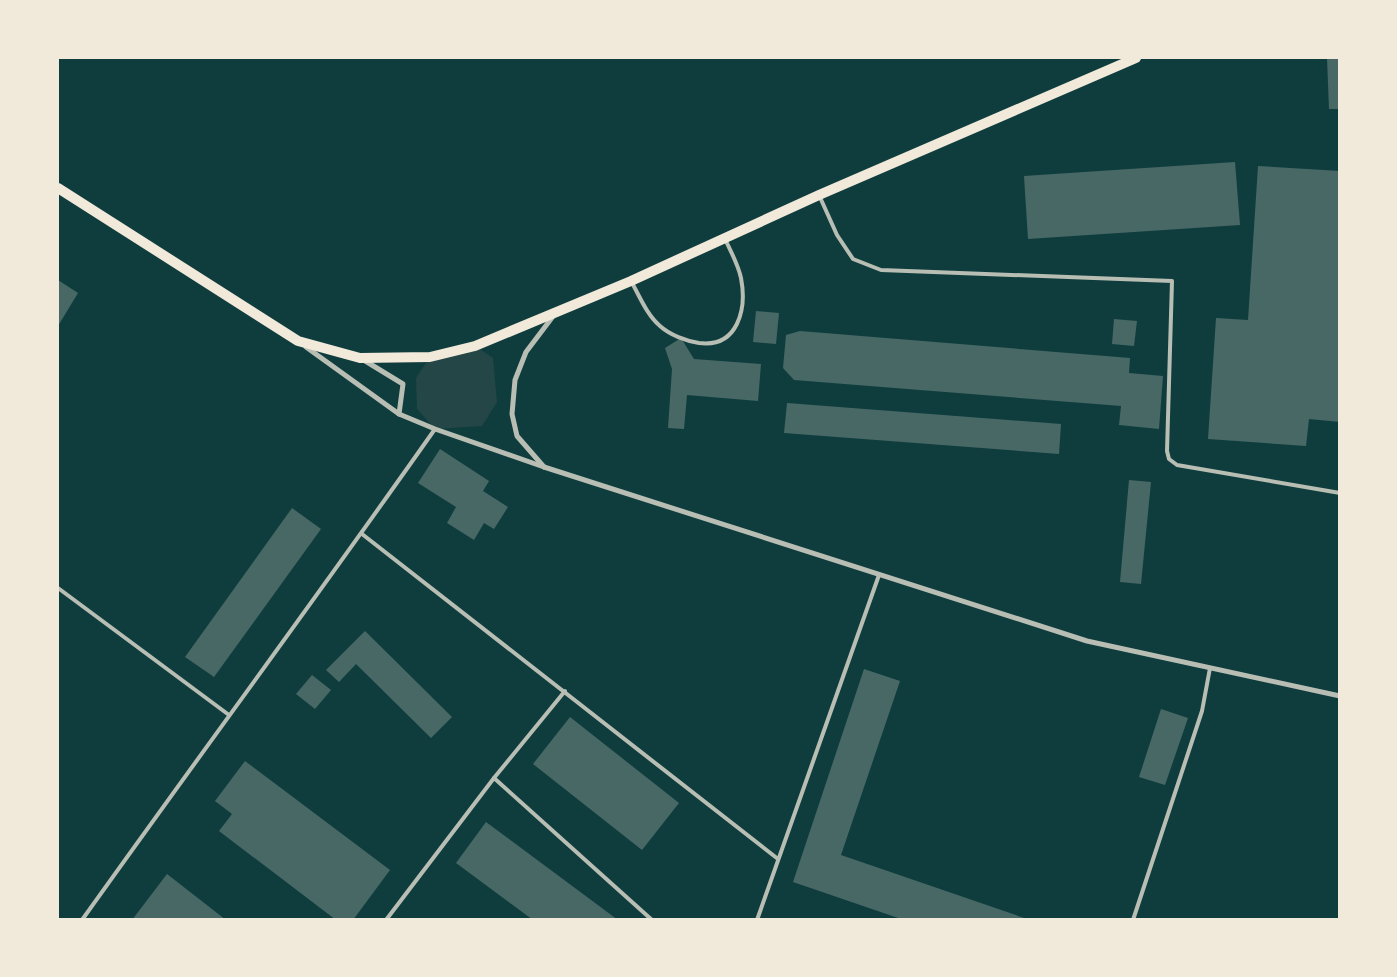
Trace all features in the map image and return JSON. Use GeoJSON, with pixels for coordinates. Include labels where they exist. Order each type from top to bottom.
{"type":"FeatureCollection","features":[{"type":"Feature","properties":{"kind":"main road"},"geometry":{"type":"LineString","coordinates":[[58,188],[298,340],[360,358],[430,357],[475,346],[556,313],[725,239],[819,195],[1136,58]]}},
{"type":"Feature","properties":{"kind":"street"},"geometry":{"type":"LineString","coordinates":[[544,467],[518,436],[512,414],[515,380],[526,352],[556,313]]}},
{"type":"Feature","properties":{"kind":"street"},"geometry":{"type":"LineString","coordinates":[[298,340],[399,414],[435,429],[544,467],[1087,641],[1340,696]]}},
{"type":"Feature","properties":{"kind":"street"},"geometry":{"type":"LineString","coordinates":[[360,358],[403,384],[399,414]]}},
{"type":"Feature","properties":{"kind":"lane"},"geometry":{"type":"LineString","coordinates":[[819,195],[837,235],[853,259],[881,270],[1172,280],[1167,451],[1169,459],[1177,465],[1340,493]]}},
{"type":"Feature","properties":{"kind":"lane"},"geometry":{"type":"LineString","coordinates":[[631,281],[647,311],[661,327],[671,334],[691,342],[708,344],[723,340],[729,336],[737,324],[743,297],[736,261],[725,239]]}},
{"type":"Feature","properties":{"kind":"lane"},"geometry":{"type":"LineString","coordinates":[[82,920],[362,534],[435,429]]}},
{"type":"Feature","properties":{"kind":"lane"},"geometry":{"type":"LineString","coordinates":[[362,534],[778,859]]}},
{"type":"Feature","properties":{"kind":"lane"},"geometry":{"type":"LineString","coordinates":[[757,920],[879,575]]}},
{"type":"Feature","properties":{"kind":"lane"},"geometry":{"type":"LineString","coordinates":[[58,588],[229,715]]}},
{"type":"Feature","properties":{"kind":"lane"},"geometry":{"type":"LineString","coordinates":[[1133,920],[1202,711],[1210,668]]}},
{"type":"Feature","properties":{"kind":"lane"},"geometry":{"type":"LineString","coordinates":[[386,920],[494,778],[565,691]]}},
{"type":"Feature","properties":{"kind":"lane"},"geometry":{"type":"LineString","coordinates":[[494,778],[652,920]]}},
{"type":"Feature","properties":{"kind":"shaded area"},"geometry":{"type":"Polygon","coordinates":[[[475,346],[493,358],[497,402],[482,426],[435,429],[417,409],[416,378],[430,357],[475,346]]]}},
{"type":"Feature","properties":{"kind":"building"},"geometry":{"type":"Polygon","coordinates":[[[1327,58],[1340,58],[1340,109],[1329,109],[1327,58]]]}},
{"type":"Feature","properties":{"kind":"building"},"geometry":{"type":"Polygon","coordinates":[[[1235,162],[1240,225],[1028,239],[1024,176],[1235,162]]]}},
{"type":"Feature","properties":{"kind":"building"},"geometry":{"type":"Polygon","coordinates":[[[1258,166],[1340,171],[1340,422],[1309,419],[1306,446],[1208,439],[1216,318],[1248,320],[1258,166]]]}},
{"type":"Feature","properties":{"kind":"building"},"geometry":{"type":"Polygon","coordinates":[[[58,280],[78,293],[58,326],[58,280]]]}},
{"type":"Feature","properties":{"kind":"building"},"geometry":{"type":"Polygon","coordinates":[[[756,311],[779,313],[776,344],[753,342],[756,311]]]}},
{"type":"Feature","properties":{"kind":"building"},"geometry":{"type":"Polygon","coordinates":[[[1114,319],[1137,321],[1134,346],[1112,344],[1114,319]]]}},
{"type":"Feature","properties":{"kind":"building"},"geometry":{"type":"Polygon","coordinates":[[[800,331],[1130,358],[1129,373],[1163,376],[1159,429],[1119,425],[1121,406],[794,380],[783,368],[786,335],[800,331]]]}},
{"type":"Feature","properties":{"kind":"building"},"geometry":{"type":"Polygon","coordinates":[[[681,338],[694,359],[761,364],[758,401],[687,395],[684,429],[668,428],[672,369],[665,348],[681,338]]]}},
{"type":"Feature","properties":{"kind":"building"},"geometry":{"type":"Polygon","coordinates":[[[787,403],[1061,424],[1059,454],[784,433],[787,403]]]}},
{"type":"Feature","properties":{"kind":"building"},"geometry":{"type":"Polygon","coordinates":[[[440,449],[489,481],[483,491],[508,507],[494,529],[484,523],[474,540],[447,523],[456,507],[418,483],[440,449]]]}},
{"type":"Feature","properties":{"kind":"building"},"geometry":{"type":"Polygon","coordinates":[[[1129,480],[1151,482],[1141,584],[1120,582],[1129,480]]]}},
{"type":"Feature","properties":{"kind":"building"},"geometry":{"type":"Polygon","coordinates":[[[292,508],[321,529],[214,677],[185,657],[292,508]]]}},
{"type":"Feature","properties":{"kind":"building"},"geometry":{"type":"Polygon","coordinates":[[[365,631],[452,717],[431,738],[356,664],[339,682],[326,670],[365,631]]]}},
{"type":"Feature","properties":{"kind":"building"},"geometry":{"type":"Polygon","coordinates":[[[864,669],[900,681],[841,855],[1030,920],[904,920],[793,882],[864,669]]]}},
{"type":"Feature","properties":{"kind":"building"},"geometry":{"type":"Polygon","coordinates":[[[312,675],[331,690],[315,709],[296,694],[312,675]]]}},
{"type":"Feature","properties":{"kind":"building"},"geometry":{"type":"Polygon","coordinates":[[[1161,709],[1188,718],[1165,785],[1139,777],[1161,709]]]}},
{"type":"Feature","properties":{"kind":"building"},"geometry":{"type":"Polygon","coordinates":[[[570,717],[679,803],[642,850],[533,764],[570,717]]]}},
{"type":"Feature","properties":{"kind":"building"},"geometry":{"type":"Polygon","coordinates":[[[245,761],[390,870],[353,920],[336,920],[219,831],[232,814],[215,801],[245,761]]]}},
{"type":"Feature","properties":{"kind":"building"},"geometry":{"type":"Polygon","coordinates":[[[486,822],[618,920],[533,920],[456,863],[486,822]]]}},
{"type":"Feature","properties":{"kind":"building"},"geometry":{"type":"Polygon","coordinates":[[[167,874],[226,920],[132,920],[167,874]]]}}]}
